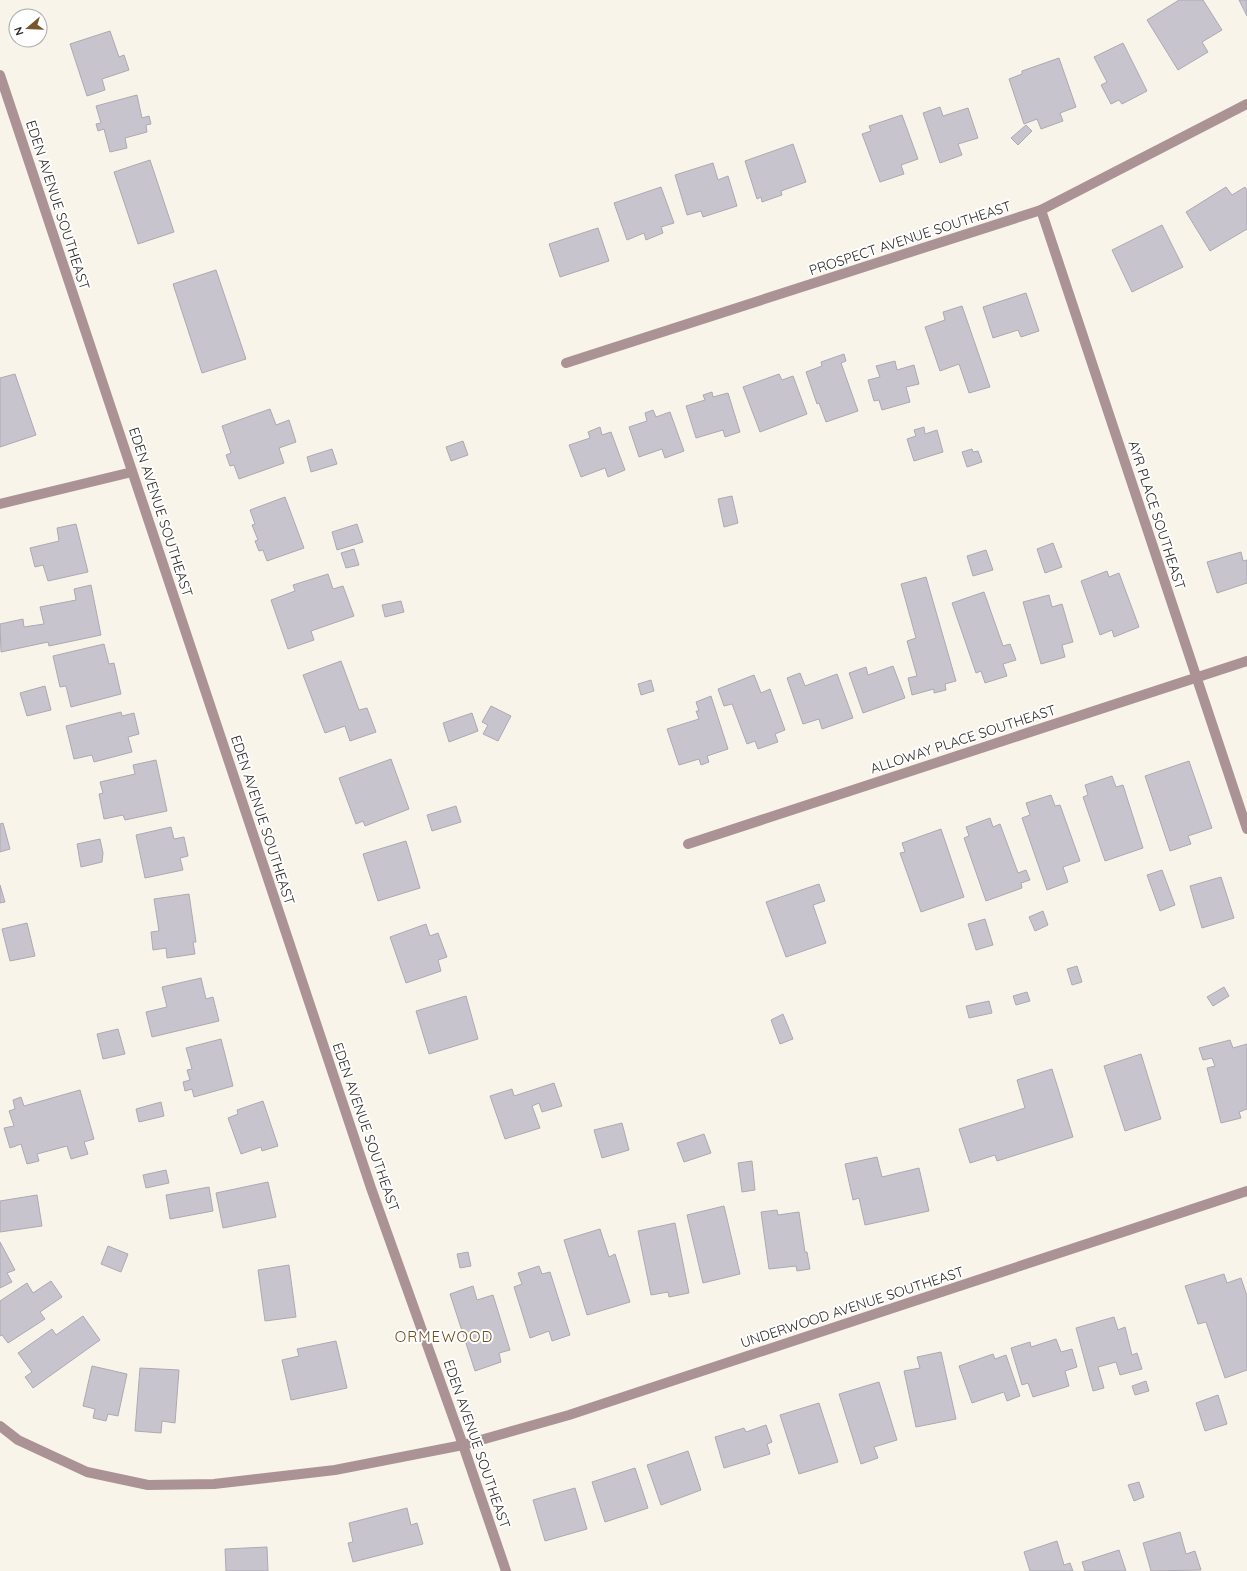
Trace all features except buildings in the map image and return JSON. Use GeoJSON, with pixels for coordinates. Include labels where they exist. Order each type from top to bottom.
{"type":"FeatureCollection","features":[{"type":"Feature","properties":{"kind":"street","name":"EDEN AVENUE SOUTHEAST"},"geometry":{"type":"LineString","coordinates":[[0,75],[372,1188],[506,1571]]}},
{"type":"Feature","properties":{"kind":"street","name":"PROSPECT AVENUE SOUTHEAST"},"geometry":{"type":"LineString","coordinates":[[566,363],[1041,210],[1247,104]]}},
{"type":"Feature","properties":{"kind":"street","name":"AYR PLACE SOUTHEAST"},"geometry":{"type":"LineString","coordinates":[[1041,210],[1247,829]]}},
{"type":"Feature","properties":{"kind":"street"},"geometry":{"type":"LineString","coordinates":[[0,504],[132,472]]}},
{"type":"Feature","properties":{"kind":"street","name":"ALLOWAY PLACE SOUTHEAST"},"geometry":{"type":"LineString","coordinates":[[688,844],[1247,661]]}},
{"type":"Feature","properties":{"kind":"street","name":"UNDERWOOD AVENUE SOUTHEAST"},"geometry":{"type":"LineString","coordinates":[[0,1426],[18,1440],[87,1472],[148,1484],[214,1484],[335,1470],[463,1445],[569,1415],[1247,1191]]}},
{"type":"Feature","properties":{"kind":"district","name":"ORMEWOOD"},"geometry":{"type":"Point","coordinates":[444,1337]}}]}
